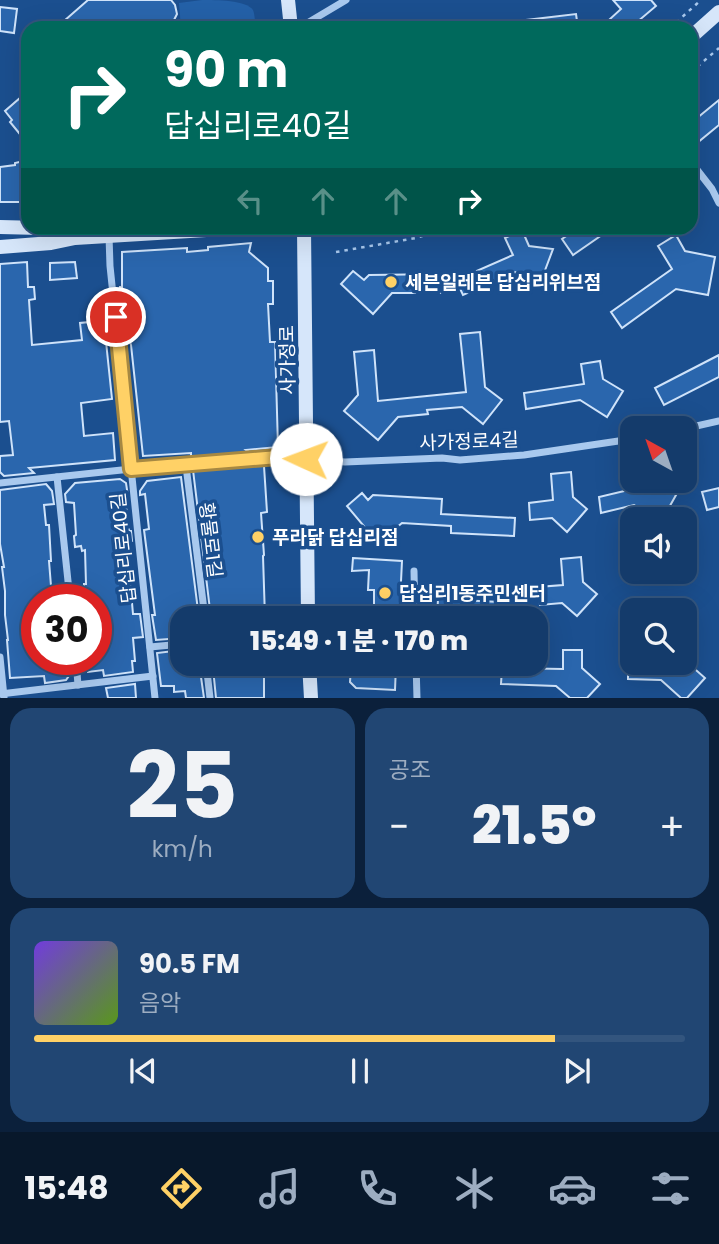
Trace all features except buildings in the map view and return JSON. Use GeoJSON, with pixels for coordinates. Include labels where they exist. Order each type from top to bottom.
{"type":"FeatureCollection","features":[{"type":"Feature","properties":{"kind":"main road"},"geometry":{"type":"LineString","coordinates":[[288,0],[290,21]]}},
{"type":"Feature","properties":{"kind":"main road"},"geometry":{"type":"LineString","coordinates":[[698,31],[719,12]]}},
{"type":"Feature","properties":{"kind":"main road"},"geometry":{"type":"LineString","coordinates":[[0,227],[21,228]]}},
{"type":"Feature","properties":{"kind":"main road"},"geometry":{"type":"LineString","coordinates":[[0,247],[125,235]]}},
{"type":"Feature","properties":{"kind":"main road","name":"사가정로"},"geometry":{"type":"LineString","coordinates":[[304,235],[308,606]]}},
{"type":"Feature","properties":{"kind":"main road"},"geometry":{"type":"LineString","coordinates":[[310,676],[311,698]]}},
{"type":"Feature","properties":{"kind":"main road"},"geometry":{"type":"LineString","coordinates":[[302,698],[310,682]]}},
{"type":"Feature","properties":{"kind":"main road"},"geometry":{"type":"LineString","coordinates":[[310,682],[319,698]]}},
{"type":"Feature","properties":{"kind":"street"},"geometry":{"type":"LineString","coordinates":[[311,21],[346,0]]}},
{"type":"Feature","properties":{"kind":"street"},"geometry":{"type":"LineString","coordinates":[[698,171],[719,203]]}},
{"type":"Feature","properties":{"kind":"street","name":"답십리로40길"},"geometry":{"type":"LineString","coordinates":[[109,236],[155,698]]}},
{"type":"Feature","properties":{"kind":"street"},"geometry":{"type":"LineString","coordinates":[[697,426],[719,421]]}},
{"type":"Feature","properties":{"kind":"street","name":"사가정로4길"},"geometry":{"type":"LineString","coordinates":[[0,483],[278,457],[345,462],[442,458],[460,460],[524,455],[620,441]]}},
{"type":"Feature","properties":{"kind":"street","name":"황물로1길"},"geometry":{"type":"LineString","coordinates":[[186,466],[204,606]]}},
{"type":"Feature","properties":{"kind":"street"},"geometry":{"type":"LineString","coordinates":[[57,477],[68,584]]}},
{"type":"Feature","properties":{"kind":"street"},"geometry":{"type":"LineString","coordinates":[[414,571],[415,606]]}},
{"type":"Feature","properties":{"kind":"street"},"geometry":{"type":"LineString","coordinates":[[150,647],[170,646]]}},
{"type":"Feature","properties":{"kind":"street"},"geometry":{"type":"LineString","coordinates":[[0,657],[2,695],[153,676]]}},
{"type":"Feature","properties":{"kind":"street"},"geometry":{"type":"LineString","coordinates":[[78,675],[79,685]]}},
{"type":"Feature","properties":{"kind":"street"},"geometry":{"type":"LineString","coordinates":[[207,676],[210,698]]}},
{"type":"Feature","properties":{"kind":"street"},"geometry":{"type":"LineString","coordinates":[[416,676],[417,698]]}},
{"type":"Feature","properties":{"kind":"path"},"geometry":{"type":"LineString","coordinates":[[678,21],[701,0]]}},
{"type":"Feature","properties":{"kind":"path"},"geometry":{"type":"LineString","coordinates":[[698,66],[719,48]]}},
{"type":"Feature","properties":{"kind":"path"},"geometry":{"type":"LineString","coordinates":[[336,252],[425,235]]}},
{"type":"Feature","properties":{"kind":"shaded area"},"geometry":{"type":"Polygon","coordinates":[[[202,0],[244,4],[253,10],[255,21],[180,21],[179,3],[202,0]]]}},
{"type":"Feature","properties":{"kind":"place","name":"세븐일레븐 답십리위브점"},"geometry":{"type":"Point","coordinates":[391,282]}},
{"type":"Feature","properties":{"kind":"place","name":"푸라닭 답십리점"},"geometry":{"type":"Point","coordinates":[258,537]}},
{"type":"Feature","properties":{"kind":"place","name":"답십리1동주민센터"},"geometry":{"type":"Point","coordinates":[385,593]}},
{"type":"Feature","properties":{"kind":"route"},"geometry":{"type":"LineString","coordinates":[[116,317],[131,469],[278,457],[306,459]]}}]}
